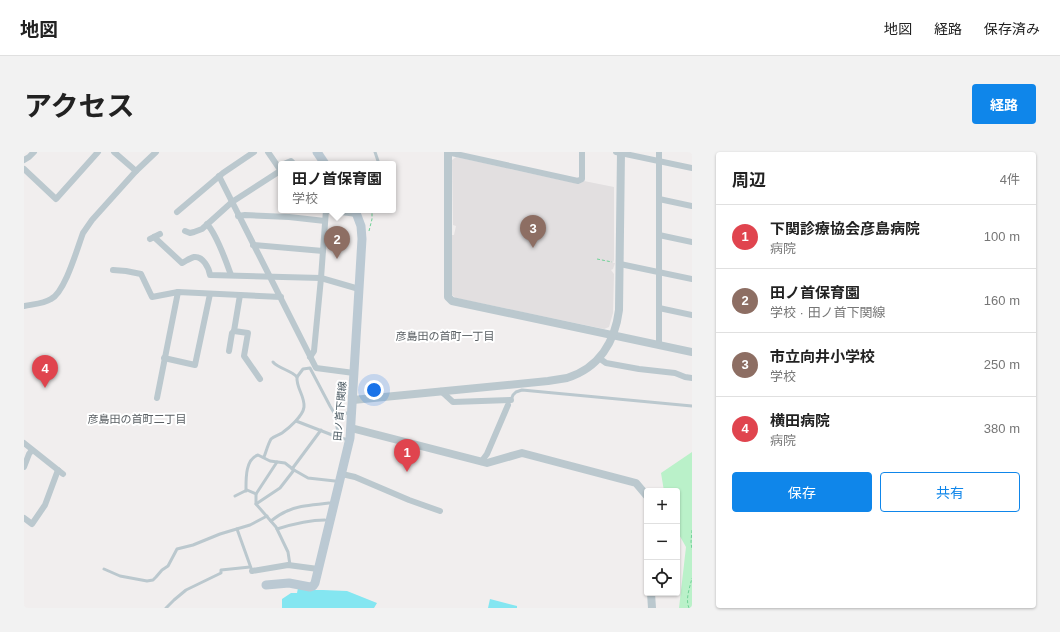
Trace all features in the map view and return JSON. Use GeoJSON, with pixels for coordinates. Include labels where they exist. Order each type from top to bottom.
{"type":"FeatureCollection","features":[{"type":"Feature","properties":{"kind":"main road"},"geometry":{"type":"LineString","coordinates":[[317,152],[323,161]]}},
{"type":"Feature","properties":{"kind":"main road","name":"田ノ首下関線"},"geometry":{"type":"LineString","coordinates":[[266,585],[289,583],[310,588],[313,586],[342,474],[351,428],[362,236],[361,226],[356,213]]}},
{"type":"Feature","properties":{"kind":"street"},"geometry":{"type":"LineString","coordinates":[[24,160],[34,152]]}},
{"type":"Feature","properties":{"kind":"street"},"geometry":{"type":"LineString","coordinates":[[24,169],[56,199],[98,152]]}},
{"type":"Feature","properties":{"kind":"street"},"geometry":{"type":"LineString","coordinates":[[114,152],[136,171]]}},
{"type":"Feature","properties":{"kind":"street"},"geometry":{"type":"LineString","coordinates":[[24,306],[44,302],[55,296],[64,282],[83,233],[87,227],[136,171],[156,152]]}},
{"type":"Feature","properties":{"kind":"street"},"geometry":{"type":"LineString","coordinates":[[177,212],[219,176],[254,152]]}},
{"type":"Feature","properties":{"kind":"street"},"geometry":{"type":"LineString","coordinates":[[268,152],[278,164]]}},
{"type":"Feature","properties":{"kind":"street"},"geometry":{"type":"LineString","coordinates":[[582,152],[582,178],[578,181],[448,152],[448,297],[452,301],[692,352]]}},
{"type":"Feature","properties":{"kind":"street"},"geometry":{"type":"LineString","coordinates":[[352,400],[548,381],[567,378],[583,370],[599,358],[610,343],[614,335],[620,310],[619,152],[692,168]]}},
{"type":"Feature","properties":{"kind":"street"},"geometry":{"type":"LineString","coordinates":[[659,345],[660,152]]}},
{"type":"Feature","properties":{"kind":"street"},"geometry":{"type":"LineString","coordinates":[[185,231],[190,233],[197,232],[232,202],[278,170]]}},
{"type":"Feature","properties":{"kind":"street"},"geometry":{"type":"LineString","coordinates":[[219,176],[316,368],[354,373]]}},
{"type":"Feature","properties":{"kind":"street"},"geometry":{"type":"LineString","coordinates":[[659,199],[692,206]]}},
{"type":"Feature","properties":{"kind":"street"},"geometry":{"type":"LineString","coordinates":[[310,358],[314,351],[325,213]]}},
{"type":"Feature","properties":{"kind":"street"},"geometry":{"type":"LineString","coordinates":[[238,216],[289,217],[325,221]]}},
{"type":"Feature","properties":{"kind":"street"},"geometry":{"type":"LineString","coordinates":[[207,224],[222,251],[231,275]]}},
{"type":"Feature","properties":{"kind":"street"},"geometry":{"type":"LineString","coordinates":[[659,235],[692,242]]}},
{"type":"Feature","properties":{"kind":"street"},"geometry":{"type":"LineString","coordinates":[[155,237],[182,262],[193,258],[203,261],[208,267],[210,275],[321,278],[359,289]]}},
{"type":"Feature","properties":{"kind":"street"},"geometry":{"type":"LineString","coordinates":[[253,245],[323,251]]}},
{"type":"Feature","properties":{"kind":"street"},"geometry":{"type":"LineString","coordinates":[[620,264],[692,279]]}},
{"type":"Feature","properties":{"kind":"street"},"geometry":{"type":"LineString","coordinates":[[113,270],[142,274],[152,297],[178,292],[281,297]]}},
{"type":"Feature","properties":{"kind":"street"},"geometry":{"type":"LineString","coordinates":[[157,398],[178,292]]}},
{"type":"Feature","properties":{"kind":"street"},"geometry":{"type":"LineString","coordinates":[[164,358],[195,364],[210,294]]}},
{"type":"Feature","properties":{"kind":"street"},"geometry":{"type":"LineString","coordinates":[[228,351],[232,333],[234,331],[240,295]]}},
{"type":"Feature","properties":{"kind":"street"},"geometry":{"type":"LineString","coordinates":[[659,308],[692,315]]}},
{"type":"Feature","properties":{"kind":"street"},"geometry":{"type":"LineString","coordinates":[[234,331],[248,333],[244,356],[260,379]]}},
{"type":"Feature","properties":{"kind":"street"},"geometry":{"type":"LineString","coordinates":[[599,358],[606,363],[639,369],[675,373],[692,378]]}},
{"type":"Feature","properties":{"kind":"street"},"geometry":{"type":"LineString","coordinates":[[441,392],[453,402],[509,402],[487,454],[481,462]]}},
{"type":"Feature","properties":{"kind":"street"},"geometry":{"type":"LineString","coordinates":[[351,428],[487,463],[522,453],[636,483],[644,492]]}},
{"type":"Feature","properties":{"kind":"street"},"geometry":{"type":"LineString","coordinates":[[24,443],[60,472],[45,504],[32,524],[24,518]]}},
{"type":"Feature","properties":{"kind":"street"},"geometry":{"type":"LineString","coordinates":[[24,467],[32,450]]}},
{"type":"Feature","properties":{"kind":"street"},"geometry":{"type":"LineString","coordinates":[[342,474],[355,477],[409,500],[440,511]]}},
{"type":"Feature","properties":{"kind":"street"},"geometry":{"type":"LineString","coordinates":[[251,569],[290,565],[318,569]]}},
{"type":"Feature","properties":{"kind":"street"},"geometry":{"type":"LineString","coordinates":[[652,596],[652,608]]}},
{"type":"Feature","properties":{"kind":"lane"},"geometry":{"type":"LineString","coordinates":[[272,362],[297,377]]}},
{"type":"Feature","properties":{"kind":"lane"},"geometry":{"type":"LineString","coordinates":[[263,457],[273,438],[286,430],[303,411],[304,407],[297,377],[303,370],[310,368],[336,416],[340,438]]}},
{"type":"Feature","properties":{"kind":"lane"},"geometry":{"type":"LineString","coordinates":[[509,402],[516,392],[522,390],[692,406]]}},
{"type":"Feature","properties":{"kind":"lane"},"geometry":{"type":"LineString","coordinates":[[336,416],[347,413]]}},
{"type":"Feature","properties":{"kind":"lane"},"geometry":{"type":"LineString","coordinates":[[296,420],[345,439]]}},
{"type":"Feature","properties":{"kind":"lane"},"geometry":{"type":"LineString","coordinates":[[256,504],[280,488],[321,430]]}},
{"type":"Feature","properties":{"kind":"lane"},"geometry":{"type":"LineString","coordinates":[[246,491],[250,462],[254,456],[258,455],[270,461],[285,463],[308,478],[335,481]]}},
{"type":"Feature","properties":{"kind":"lane"},"geometry":{"type":"LineString","coordinates":[[277,462],[256,494],[256,504],[277,529],[288,552],[290,565]]}},
{"type":"Feature","properties":{"kind":"lane"},"geometry":{"type":"LineString","coordinates":[[235,496],[247,490],[256,494]]}},
{"type":"Feature","properties":{"kind":"lane"},"geometry":{"type":"LineString","coordinates":[[271,521],[284,512],[300,507],[329,503]]}},
{"type":"Feature","properties":{"kind":"lane"},"geometry":{"type":"LineString","coordinates":[[104,569],[124,576],[142,580],[150,580],[156,577],[168,566],[177,549],[193,545],[220,534],[255,523],[267,516]]}},
{"type":"Feature","properties":{"kind":"lane"},"geometry":{"type":"LineString","coordinates":[[277,529],[302,522],[325,520]]}},
{"type":"Feature","properties":{"kind":"lane"},"geometry":{"type":"LineString","coordinates":[[166,608],[186,590],[221,573],[221,570],[251,569],[237,529]]}},
{"type":"Feature","properties":{"kind":"path"},"geometry":{"type":"LineString","coordinates":[[362,236],[368,234],[372,213]]}},
{"type":"Feature","properties":{"kind":"path"},"geometry":{"type":"LineString","coordinates":[[597,259],[620,264]]}},
{"type":"Feature","properties":{"kind":"path"},"geometry":{"type":"LineString","coordinates":[[692,530],[692,550]]}},
{"type":"Feature","properties":{"kind":"path"},"geometry":{"type":"LineString","coordinates":[[689,608],[688,599],[692,578]]}},
{"type":"Feature","properties":{"kind":"shaded area"},"geometry":{"type":"Polygon","coordinates":[[[456,157],[579,184],[584,181],[614,187],[613,263],[615,263],[613,269],[611,270],[614,274],[613,313],[609,327],[604,329],[456,298],[452,295],[451,235],[454,235],[456,226],[453,225],[452,160],[456,157]]]}},
{"type":"Feature","properties":{"kind":"green space"},"geometry":{"type":"Polygon","coordinates":[[[692,452],[692,608],[679,608],[686,547],[680,536],[680,488],[664,488],[661,473],[692,452]]]}},
{"type":"Feature","properties":{"kind":"water"},"geometry":{"type":"Polygon","coordinates":[[[298,588],[311,590],[347,591],[377,603],[374,608],[282,608],[282,599],[291,593],[297,593],[298,588]]]}},
{"type":"Feature","properties":{"kind":"water"},"geometry":{"type":"Polygon","coordinates":[[[490,599],[517,606],[517,608],[488,608],[490,599]]]}},
{"type":"Feature","properties":{"kind":"place","name":"市立向井小学校"},"geometry":{"type":"Point","coordinates":[533,248]}},
{"type":"Feature","properties":{"kind":"place","name":"田ノ首保育園"},"geometry":{"type":"Point","coordinates":[337,259]}},
{"type":"Feature","properties":{"kind":"place","name":"横田病院"},"geometry":{"type":"Point","coordinates":[45,388]}},
{"type":"Feature","properties":{"kind":"place","name":"下関診療協会彦島病院"},"geometry":{"type":"Point","coordinates":[407,472]}},
{"type":"Feature","properties":{"kind":"district","name":"彦島田の首町一丁目"},"geometry":{"type":"Point","coordinates":[445,336]}},
{"type":"Feature","properties":{"kind":"district","name":"彦島田の首町二丁目"},"geometry":{"type":"Point","coordinates":[137,419]}}]}
